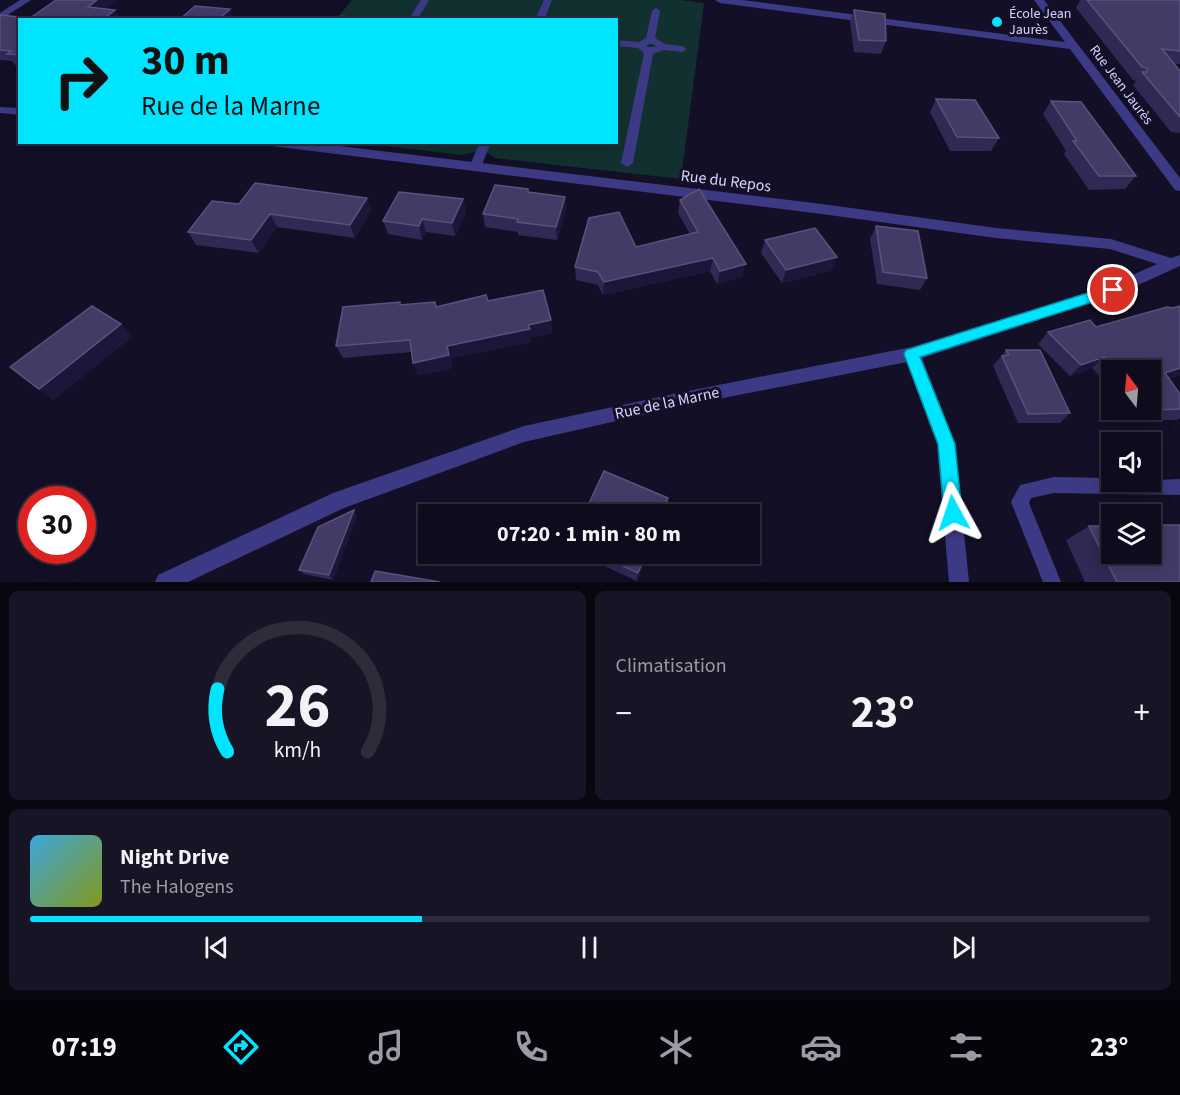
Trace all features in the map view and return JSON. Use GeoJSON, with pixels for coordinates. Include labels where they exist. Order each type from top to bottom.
{"type":"FeatureCollection","features":[{"type":"Feature","properties":{"kind":"street"},"geometry":{"type":"LineString","coordinates":[[0,17],[26,0]]}},
{"type":"Feature","properties":{"kind":"street"},"geometry":{"type":"LineString","coordinates":[[720,0],[773,3],[1073,46]]}},
{"type":"Feature","properties":{"kind":"street","name":"Rue Jean Jaurès"},"geometry":{"type":"LineString","coordinates":[[1039,0],[1180,187]]}},
{"type":"Feature","properties":{"kind":"street"},"geometry":{"type":"LineString","coordinates":[[0,110],[18,112]]}},
{"type":"Feature","properties":{"kind":"street","name":"Rue du Repos"},"geometry":{"type":"LineString","coordinates":[[288,144],[810,207],[996,232],[1111,244],[1177,262]]}},
{"type":"Feature","properties":{"kind":"street","name":"Rue de la Marne"},"geometry":{"type":"LineString","coordinates":[[165,582],[340,501],[524,434],[678,400],[912,354],[1113,290],[1177,262]]}},
{"type":"Feature","properties":{"kind":"street"},"geometry":{"type":"LineString","coordinates":[[912,354],[946,444],[959,582]]}},
{"type":"Feature","properties":{"kind":"lane"},"geometry":{"type":"LineString","coordinates":[[413,18],[425,0]]}},
{"type":"Feature","properties":{"kind":"lane"},"geometry":{"type":"LineString","coordinates":[[540,18],[548,0]]}},
{"type":"Feature","properties":{"kind":"lane"},"geometry":{"type":"LineString","coordinates":[[627,163],[647,46],[656,11]]}},
{"type":"Feature","properties":{"kind":"lane"},"geometry":{"type":"LineString","coordinates":[[618,43],[647,46],[657,51],[662,47],[682,49]]}},
{"type":"Feature","properties":{"kind":"lane"},"geometry":{"type":"LineString","coordinates":[[475,167],[485,144]]}},
{"type":"Feature","properties":{"kind":"lane"},"geometry":{"type":"LineString","coordinates":[[1052,582],[1020,502],[1026,491],[1054,485],[1180,487]]}},
{"type":"Feature","properties":{"kind":"green space"},"geometry":{"type":"Polygon","coordinates":[[[352,0],[681,0],[704,3],[681,179],[495,158],[484,153],[462,155],[369,144],[618,144],[618,18],[337,18],[352,0]]]}},
{"type":"Feature","properties":{"kind":"building"},"geometry":{"type":"Polygon","coordinates":[[[56,0],[97,0],[88,7],[115,10],[105,18],[30,18],[56,0]]]}},
{"type":"Feature","properties":{"kind":"building"},"geometry":{"type":"Polygon","coordinates":[[[1087,0],[1180,0],[1180,51],[1162,49],[1180,71],[1180,117],[1142,72],[1147,72],[1147,68],[1142,67],[1087,0]]]}},
{"type":"Feature","properties":{"kind":"building"},"geometry":{"type":"Polygon","coordinates":[[[195,6],[230,9],[220,18],[181,18],[195,6]]]}},
{"type":"Feature","properties":{"kind":"building"},"geometry":{"type":"Polygon","coordinates":[[[854,10],[885,14],[886,41],[859,40],[854,10]]]}},
{"type":"Feature","properties":{"kind":"building"},"geometry":{"type":"Polygon","coordinates":[[[0,15],[30,18],[18,18],[18,55],[7,54],[12,51],[0,50],[0,15]]]}},
{"type":"Feature","properties":{"kind":"building"},"geometry":{"type":"Polygon","coordinates":[[[936,99],[975,100],[999,138],[957,137],[936,99]]]}},
{"type":"Feature","properties":{"kind":"building"},"geometry":{"type":"Polygon","coordinates":[[[1051,101],[1081,102],[1136,176],[1099,176],[1073,141],[1077,141],[1051,101]]]}},
{"type":"Feature","properties":{"kind":"building"},"geometry":{"type":"Polygon","coordinates":[[[255,183],[367,198],[350,225],[270,214],[251,240],[188,232],[212,201],[239,204],[255,183]]]}},
{"type":"Feature","properties":{"kind":"building"},"geometry":{"type":"Polygon","coordinates":[[[495,185],[565,197],[556,227],[517,222],[518,219],[483,214],[495,185]]]}},
{"type":"Feature","properties":{"kind":"building"},"geometry":{"type":"Polygon","coordinates":[[[699,189],[746,264],[720,271],[713,258],[604,282],[598,272],[575,267],[589,218],[619,212],[636,247],[698,232],[680,200],[699,189]]]}},
{"type":"Feature","properties":{"kind":"building"},"geometry":{"type":"Polygon","coordinates":[[[399,192],[463,199],[452,223],[422,219],[419,226],[383,221],[399,192]]]}},
{"type":"Feature","properties":{"kind":"building"},"geometry":{"type":"Polygon","coordinates":[[[876,226],[918,231],[927,278],[883,272],[876,226]]]}},
{"type":"Feature","properties":{"kind":"building"},"geometry":{"type":"Polygon","coordinates":[[[815,228],[837,257],[786,270],[765,240],[815,228]]]}},
{"type":"Feature","properties":{"kind":"building"},"geometry":{"type":"Polygon","coordinates":[[[543,290],[551,320],[528,325],[530,329],[447,346],[449,355],[413,363],[410,340],[336,346],[343,307],[400,302],[400,305],[435,302],[436,307],[486,295],[488,301],[543,290]]]}},
{"type":"Feature","properties":{"kind":"building"},"geometry":{"type":"Polygon","coordinates":[[[92,306],[121,324],[39,389],[10,367],[92,306]]]}},
{"type":"Feature","properties":{"kind":"building"},"geometry":{"type":"Polygon","coordinates":[[[1180,306],[1180,368],[1165,373],[1180,394],[1180,409],[1161,410],[1161,360],[1107,360],[1104,357],[1081,365],[1048,332],[1090,320],[1096,327],[1167,307],[1180,306]]]}},
{"type":"Feature","properties":{"kind":"building"},"geometry":{"type":"Polygon","coordinates":[[[1006,350],[1040,350],[1070,413],[1028,414],[1002,356],[1009,355],[1006,350]]]}},
{"type":"Feature","properties":{"kind":"building"},"geometry":{"type":"Polygon","coordinates":[[[604,471],[668,498],[666,504],[589,504],[604,471]]]}},
{"type":"Feature","properties":{"kind":"building"},"geometry":{"type":"Polygon","coordinates":[[[354,510],[329,575],[299,570],[318,527],[354,510]]]}},
{"type":"Feature","properties":{"kind":"building"},"geometry":{"type":"Polygon","coordinates":[[[1161,525],[1180,525],[1180,582],[1117,582],[1108,564],[1161,564],[1161,525]]]}},
{"type":"Feature","properties":{"kind":"building"},"geometry":{"type":"Polygon","coordinates":[[[1089,526],[1101,526],[1101,550],[1089,526]]]}},
{"type":"Feature","properties":{"kind":"building"},"geometry":{"type":"Polygon","coordinates":[[[619,564],[642,564],[638,573],[619,564]]]}},
{"type":"Feature","properties":{"kind":"building"},"geometry":{"type":"Polygon","coordinates":[[[375,571],[440,582],[371,582],[375,571]]]}},
{"type":"Feature","properties":{"kind":"place","name":"École Jean Jaurès"},"geometry":{"type":"Point","coordinates":[997,22]}},
{"type":"Feature","properties":{"kind":"route"},"geometry":{"type":"LineString","coordinates":[[953,513],[946,444],[912,354],[1113,290]]}}]}
